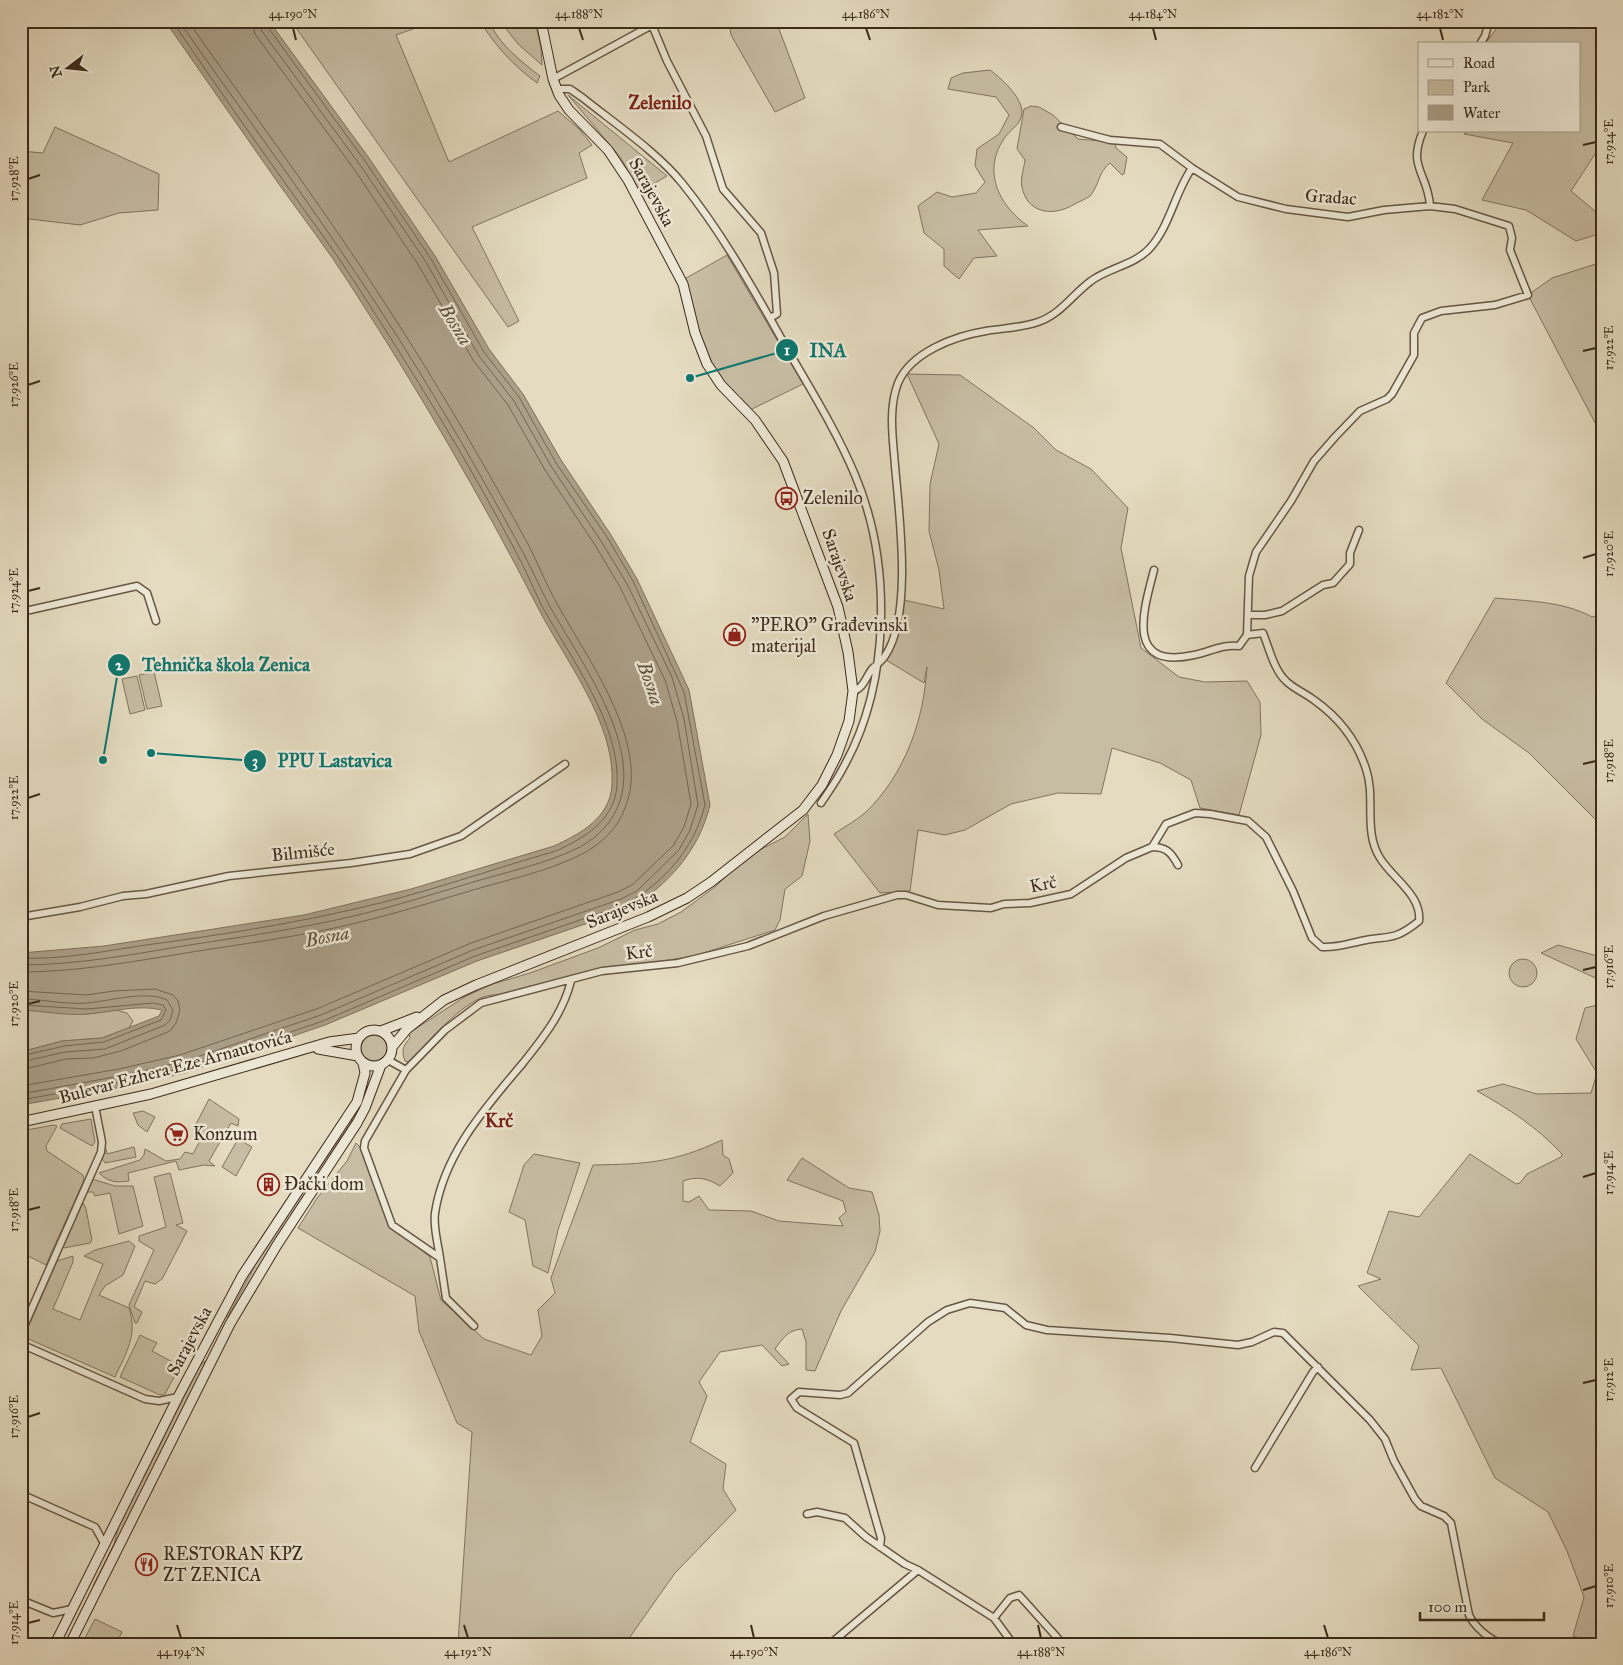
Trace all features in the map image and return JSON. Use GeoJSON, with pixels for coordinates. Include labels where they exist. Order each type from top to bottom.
{"type":"FeatureCollection","features":[{"type":"Feature","properties":{"kind":"main road","name":"Sarajevska"},"geometry":{"type":"LineString","coordinates":[[392,1048],[424,1014],[444,1000],[476,985],[648,917],[687,898],[711,882],[803,810],[822,784],[837,755],[849,721],[853,691],[848,652],[838,607],[783,461],[755,420],[721,385],[707,364],[695,334],[683,284],[628,180],[608,150],[570,110],[556,89],[541,21]]}},
{"type":"Feature","properties":{"kind":"main road","name":"Sarajevska"},"geometry":{"type":"LineString","coordinates":[[381,1031],[424,1014]]}},
{"type":"Feature","properties":{"kind":"main road"},"geometry":{"type":"LineString","coordinates":[[369,1030],[381,1031],[389,1038],[392,1048],[385,1062],[371,1066],[360,1059],[356,1048],[359,1038],[369,1030]]}},
{"type":"Feature","properties":{"kind":"main road","name":"Bulevar Ezhera Eze Arnautovića"},"geometry":{"type":"LineString","coordinates":[[21,1122],[199,1081],[340,1040],[359,1038]]}},
{"type":"Feature","properties":{"kind":"main road","name":"Bulevar Ezhera Eze Arnautovića"},"geometry":{"type":"LineString","coordinates":[[308,1049],[327,1049],[360,1059]]}},
{"type":"Feature","properties":{"kind":"main road","name":"Sarajevska"},"geometry":{"type":"LineString","coordinates":[[55,1644],[178,1397],[242,1276],[357,1102],[365,1073],[360,1059]]}},
{"type":"Feature","properties":{"kind":"main road","name":"Sarajevska"},"geometry":{"type":"LineString","coordinates":[[70,1644],[230,1324],[277,1245],[357,1123],[385,1062]]}},
{"type":"Feature","properties":{"kind":"street"},"geometry":{"type":"LineString","coordinates":[[1481,42],[1489,21]]}},
{"type":"Feature","properties":{"kind":"street"},"geometry":{"type":"LineString","coordinates":[[553,79],[651,23],[687,101],[706,136],[723,189],[761,233],[774,273],[777,314],[770,318]]}},
{"type":"Feature","properties":{"kind":"street"},"geometry":{"type":"LineString","coordinates":[[556,89],[570,89],[666,167],[681,182],[717,231],[770,318],[827,419],[855,474],[873,535],[880,574],[882,624],[878,664],[860,731],[844,767],[821,803]]}},
{"type":"Feature","properties":{"kind":"street","name":"Gradac"},"geometry":{"type":"LineString","coordinates":[[1060,127],[1110,140],[1160,144],[1192,168],[1238,197],[1286,209],[1348,217],[1384,210],[1430,206],[1455,210],[1509,226],[1512,238],[1510,250],[1528,295],[1494,306],[1441,311],[1422,318],[1414,333],[1414,356],[1392,394],[1387,399],[1360,411],[1335,436],[1314,461],[1291,502],[1256,552],[1249,576],[1248,614]]}},
{"type":"Feature","properties":{"kind":"street"},"geometry":{"type":"LineString","coordinates":[[1424,132],[1416,148],[1416,157],[1418,170],[1429,195],[1430,206]]}},
{"type":"Feature","properties":{"kind":"street"},"geometry":{"type":"LineString","coordinates":[[853,691],[862,686],[890,647],[901,601],[901,542],[892,435],[895,395],[904,373],[911,363],[922,355],[962,338],[984,331],[1039,322],[1052,316],[1091,281],[1150,249],[1192,168]]}},
{"type":"Feature","properties":{"kind":"street"},"geometry":{"type":"LineString","coordinates":[[1154,570],[1142,632],[1147,644],[1158,656],[1172,658],[1194,655],[1219,647],[1239,646],[1246,635],[1248,614],[1265,615],[1282,611],[1302,601],[1314,590],[1333,583],[1350,564],[1350,553],[1359,530]]}},
{"type":"Feature","properties":{"kind":"street"},"geometry":{"type":"LineString","coordinates":[[21,612],[137,586],[147,594],[156,621]]}},
{"type":"Feature","properties":{"kind":"street"},"geometry":{"type":"LineString","coordinates":[[1152,847],[1166,824],[1194,813],[1248,821],[1266,837],[1293,891],[1312,938],[1322,947],[1331,948],[1361,940],[1391,938],[1408,930],[1419,921],[1420,912],[1416,901],[1380,858],[1374,845],[1370,824],[1371,795],[1367,770],[1354,743],[1341,724],[1318,703],[1285,680],[1277,668],[1263,633],[1246,635]]}},
{"type":"Feature","properties":{"kind":"street","name":"Bilmišće"},"geometry":{"type":"LineString","coordinates":[[21,917],[80,907],[123,896],[146,894],[229,876],[351,863],[410,854],[460,836],[566,764]]}},
{"type":"Feature","properties":{"kind":"street"},"geometry":{"type":"LineString","coordinates":[[1152,847],[1162,847],[1172,853],[1178,865]]}},
{"type":"Feature","properties":{"kind":"street","name":"Krč"},"geometry":{"type":"LineString","coordinates":[[440,1258],[392,1224],[364,1148],[365,1141],[406,1070],[445,1030],[481,1003],[571,981],[602,971],[678,963],[748,946],[770,939],[786,930],[824,916],[896,895],[906,895],[938,905],[991,908],[1004,904],[1030,903],[1071,894],[1126,858],[1152,847]]}},
{"type":"Feature","properties":{"kind":"street"},"geometry":{"type":"LineString","coordinates":[[474,1326],[446,1298],[435,1214],[443,1184],[455,1154],[483,1110],[548,1032],[568,993],[571,981]]}},
{"type":"Feature","properties":{"kind":"street"},"geometry":{"type":"LineString","coordinates":[[385,1062],[406,1070]]}},
{"type":"Feature","properties":{"kind":"street"},"geometry":{"type":"LineString","coordinates":[[21,1333],[100,1152],[102,1142],[95,1106]]}},
{"type":"Feature","properties":{"kind":"street"},"geometry":{"type":"LineString","coordinates":[[880,1547],[881,1538],[867,1483],[854,1443],[796,1408],[791,1398],[798,1392],[840,1395],[848,1393],[921,1327],[947,1310],[970,1303],[986,1304],[1005,1308],[1026,1325],[1047,1330],[1170,1338],[1238,1345],[1252,1342],[1274,1332],[1283,1334],[1370,1420],[1385,1439],[1394,1461],[1415,1500],[1421,1506],[1444,1516],[1451,1522],[1469,1615],[1474,1626],[1490,1639],[1501,1644]]}},
{"type":"Feature","properties":{"kind":"street"},"geometry":{"type":"LineString","coordinates":[[21,1344],[145,1399],[160,1401],[178,1397]]}},
{"type":"Feature","properties":{"kind":"street"},"geometry":{"type":"LineString","coordinates":[[1255,1468],[1313,1372],[1318,1368]]}},
{"type":"Feature","properties":{"kind":"street"},"geometry":{"type":"LineString","coordinates":[[21,1494],[95,1527],[105,1545]]}},
{"type":"Feature","properties":{"kind":"street"},"geometry":{"type":"LineString","coordinates":[[807,1514],[817,1512],[845,1518],[880,1547],[905,1564],[918,1570],[994,1618],[1014,1644]]}},
{"type":"Feature","properties":{"kind":"street"},"geometry":{"type":"LineString","coordinates":[[830,1644],[918,1570]]}},
{"type":"Feature","properties":{"kind":"street"},"geometry":{"type":"LineString","coordinates":[[994,1618],[1010,1598],[1019,1595],[1062,1644]]}},
{"type":"Feature","properties":{"kind":"street"},"geometry":{"type":"LineString","coordinates":[[21,1600],[53,1613],[72,1608]]}},
{"type":"Feature","properties":{"kind":"green space"},"geometry":{"type":"Polygon","coordinates":[[[299,21],[419,21],[421,26],[396,35],[449,162],[558,111],[579,129],[592,145],[579,153],[587,178],[472,227],[519,321],[508,327],[294,25],[299,21]]]}},
{"type":"Feature","properties":{"kind":"green space"},"geometry":{"type":"Polygon","coordinates":[[[480,21],[489,21],[493,30],[505,45],[540,76],[537,83],[520,70],[506,55],[480,21]]]}},
{"type":"Feature","properties":{"kind":"green space"},"geometry":{"type":"Polygon","coordinates":[[[500,21],[535,21],[541,48],[542,65],[518,44],[500,21]]]}},
{"type":"Feature","properties":{"kind":"green space"},"geometry":{"type":"Polygon","coordinates":[[[729,21],[776,21],[805,98],[775,112],[731,35],[729,21]]]}},
{"type":"Feature","properties":{"kind":"green space"},"geometry":{"type":"Polygon","coordinates":[[[1502,21],[1602,21],[1602,107],[1597,151],[1571,191],[1602,217],[1602,233],[1576,241],[1526,210],[1482,200],[1513,143],[1464,134],[1467,132],[1580,132],[1580,42],[1486,42],[1502,21]]]}},
{"type":"Feature","properties":{"kind":"green space"},"geometry":{"type":"Polygon","coordinates":[[[990,70],[1015,94],[1019,100],[1022,112],[1020,120],[1006,136],[999,148],[994,173],[996,186],[1008,208],[1028,226],[978,230],[997,256],[974,258],[959,279],[944,266],[944,249],[924,233],[918,206],[937,192],[952,197],[976,193],[985,182],[975,166],[977,149],[999,134],[1009,115],[996,97],[948,89],[951,78],[963,73],[990,70]]]}},
{"type":"Feature","properties":{"kind":"green space"},"geometry":{"type":"Polygon","coordinates":[[[568,95],[667,176],[639,192],[621,158],[568,95]]]}},
{"type":"Feature","properties":{"kind":"green space"},"geometry":{"type":"Polygon","coordinates":[[[1031,106],[1039,107],[1053,115],[1078,139],[1114,142],[1116,148],[1127,157],[1124,174],[1122,175],[1110,163],[1103,171],[1090,196],[1057,211],[1042,210],[1035,207],[1025,196],[1022,187],[1025,160],[1017,149],[1024,109],[1031,106]]]}},
{"type":"Feature","properties":{"kind":"green space"},"geometry":{"type":"Polygon","coordinates":[[[55,127],[159,174],[158,210],[119,213],[80,225],[21,218],[21,151],[43,153],[55,127]]]}},
{"type":"Feature","properties":{"kind":"green space"},"geometry":{"type":"Polygon","coordinates":[[[727,255],[803,384],[748,411],[713,367],[701,340],[681,281],[727,255]]]}},
{"type":"Feature","properties":{"kind":"green space"},"geometry":{"type":"Polygon","coordinates":[[[1602,262],[1602,436],[1528,295],[1552,278],[1602,262]]]}},
{"type":"Feature","properties":{"kind":"green space"},"geometry":{"type":"Polygon","coordinates":[[[907,374],[960,375],[1034,428],[1056,450],[1091,469],[1128,508],[1121,548],[1141,648],[1179,677],[1205,682],[1247,681],[1260,702],[1261,735],[1239,815],[1200,808],[1191,780],[1160,763],[1112,748],[1101,794],[1058,793],[1011,804],[965,830],[945,835],[918,830],[910,891],[880,893],[834,834],[866,812],[880,797],[902,763],[917,726],[922,707],[927,667],[924,683],[886,660],[904,600],[944,609],[939,570],[929,531],[930,484],[939,444],[907,374]]]}},
{"type":"Feature","properties":{"kind":"green space"},"geometry":{"type":"Polygon","coordinates":[[[1495,598],[1557,605],[1592,617],[1602,614],[1602,826],[1529,753],[1482,719],[1446,683],[1495,598]]]}},
{"type":"Feature","properties":{"kind":"green space"},"geometry":{"type":"Polygon","coordinates":[[[154,672],[162,706],[147,709],[139,675],[154,672]]]}},
{"type":"Feature","properties":{"kind":"green space"},"geometry":{"type":"Polygon","coordinates":[[[137,676],[145,710],[130,714],[122,679],[137,676]]]}},
{"type":"Feature","properties":{"kind":"green space"},"geometry":{"type":"Polygon","coordinates":[[[808,814],[810,841],[802,876],[785,889],[780,920],[775,930],[697,955],[602,968],[498,995],[487,996],[463,1009],[438,1031],[410,1062],[405,1061],[403,1051],[410,1038],[409,1033],[466,996],[493,984],[530,973],[598,948],[635,930],[658,924],[681,912],[715,887],[746,857],[785,837],[808,814]]]}},
{"type":"Feature","properties":{"kind":"green space"},"geometry":{"type":"Polygon","coordinates":[[[1558,945],[1601,957],[1602,945],[1602,981],[1541,953],[1558,945]]]}},
{"type":"Feature","properties":{"kind":"green space"},"geometry":{"type":"Polygon","coordinates":[[[1523,959],[1533,963],[1537,973],[1533,983],[1523,987],[1513,983],[1509,973],[1513,963],[1523,959]]]}},
{"type":"Feature","properties":{"kind":"green space"},"geometry":{"type":"Polygon","coordinates":[[[1602,1004],[1602,1644],[1573,1636],[1584,1597],[1567,1551],[1548,1512],[1495,1478],[1441,1368],[1411,1370],[1419,1346],[1358,1286],[1381,1279],[1367,1273],[1389,1211],[1419,1217],[1470,1154],[1516,1184],[1520,1183],[1527,1174],[1561,1157],[1562,1154],[1533,1127],[1477,1091],[1503,1084],[1537,1094],[1591,1093],[1597,1073],[1576,1039],[1585,1008],[1602,1004]]]}},
{"type":"Feature","properties":{"kind":"green space"},"geometry":{"type":"Polygon","coordinates":[[[21,1010],[87,1014],[116,1010],[127,1013],[133,1021],[129,1028],[102,1038],[62,1041],[21,1052],[21,1010]]]}},
{"type":"Feature","properties":{"kind":"green space"},"geometry":{"type":"Polygon","coordinates":[[[374,1035],[383,1039],[387,1048],[383,1057],[374,1061],[365,1057],[361,1048],[365,1039],[374,1035]]]}},
{"type":"Feature","properties":{"kind":"green space"},"geometry":{"type":"Polygon","coordinates":[[[364,1092],[367,1093],[359,1113],[272,1245],[229,1319],[227,1318],[266,1245],[350,1124],[364,1092]]]}},
{"type":"Feature","properties":{"kind":"green space"},"geometry":{"type":"Polygon","coordinates":[[[209,1099],[239,1119],[238,1126],[231,1123],[209,1161],[215,1166],[204,1165],[179,1170],[176,1161],[128,1173],[129,1181],[120,1182],[109,1180],[99,1173],[140,1160],[144,1155],[145,1149],[166,1161],[180,1159],[185,1152],[193,1154],[203,1135],[193,1130],[209,1099]]]}},
{"type":"Feature","properties":{"kind":"green space"},"geometry":{"type":"Polygon","coordinates":[[[143,1111],[155,1117],[147,1132],[138,1125],[133,1113],[143,1111]]]}},
{"type":"Feature","properties":{"kind":"green space"},"geometry":{"type":"Polygon","coordinates":[[[91,1119],[95,1142],[92,1146],[60,1128],[62,1124],[91,1119]]]}},
{"type":"Feature","properties":{"kind":"green space"},"geometry":{"type":"Polygon","coordinates":[[[57,1126],[46,1146],[47,1151],[83,1175],[84,1180],[46,1265],[22,1253],[21,1255],[21,1131],[57,1126]]]}},
{"type":"Feature","properties":{"kind":"green space"},"geometry":{"type":"Polygon","coordinates":[[[238,1139],[252,1147],[236,1176],[222,1167],[238,1139]]]}},
{"type":"Feature","properties":{"kind":"green space"},"geometry":{"type":"Polygon","coordinates":[[[722,1140],[723,1155],[729,1159],[733,1173],[720,1186],[702,1179],[683,1181],[683,1201],[689,1202],[699,1196],[709,1210],[751,1211],[779,1221],[843,1226],[839,1218],[846,1212],[843,1201],[787,1180],[802,1158],[849,1188],[872,1192],[879,1215],[880,1231],[875,1252],[841,1311],[815,1371],[806,1370],[806,1342],[802,1329],[789,1333],[775,1349],[789,1364],[782,1366],[762,1345],[720,1352],[699,1382],[707,1396],[690,1442],[726,1464],[723,1489],[736,1510],[675,1573],[625,1644],[458,1644],[472,1432],[457,1423],[419,1331],[415,1296],[298,1228],[317,1198],[347,1161],[356,1143],[370,1166],[391,1226],[430,1257],[441,1300],[484,1339],[531,1355],[542,1336],[538,1310],[555,1293],[551,1278],[593,1165],[659,1161],[705,1148],[722,1140]]]}},
{"type":"Feature","properties":{"kind":"green space"},"geometry":{"type":"Polygon","coordinates":[[[105,1145],[107,1154],[134,1147],[136,1157],[105,1163],[101,1157],[105,1145]]]}},
{"type":"Feature","properties":{"kind":"green space"},"geometry":{"type":"Polygon","coordinates":[[[534,1154],[580,1163],[558,1230],[548,1273],[533,1266],[525,1220],[509,1212],[524,1165],[534,1154]]]}},
{"type":"Feature","properties":{"kind":"green space"},"geometry":{"type":"Polygon","coordinates":[[[170,1173],[183,1223],[176,1225],[187,1231],[162,1279],[155,1284],[145,1281],[134,1307],[142,1312],[137,1323],[135,1323],[129,1305],[154,1250],[139,1241],[139,1236],[166,1227],[154,1177],[170,1173]]]}},
{"type":"Feature","properties":{"kind":"green space"},"geometry":{"type":"Polygon","coordinates":[[[92,1179],[115,1186],[133,1186],[143,1226],[119,1234],[110,1193],[95,1196],[93,1192],[87,1192],[92,1179]]]}},
{"type":"Feature","properties":{"kind":"green space"},"geometry":{"type":"Polygon","coordinates":[[[81,1204],[84,1204],[86,1209],[92,1240],[90,1243],[64,1248],[62,1246],[81,1204]]]}},
{"type":"Feature","properties":{"kind":"green space"},"geometry":{"type":"Polygon","coordinates":[[[129,1241],[135,1246],[123,1275],[105,1286],[99,1295],[129,1308],[131,1318],[130,1344],[115,1377],[24,1337],[57,1261],[73,1256],[73,1262],[53,1309],[80,1320],[103,1264],[84,1256],[95,1250],[129,1241]]]}},
{"type":"Feature","properties":{"kind":"green space"},"geometry":{"type":"Polygon","coordinates":[[[140,1335],[157,1343],[152,1351],[180,1366],[165,1394],[160,1395],[120,1377],[140,1335]]]}},
{"type":"Feature","properties":{"kind":"green space"},"geometry":{"type":"Polygon","coordinates":[[[205,1361],[205,1367],[95,1587],[93,1586],[114,1544],[118,1528],[200,1365],[205,1361]]]}},
{"type":"Feature","properties":{"kind":"green space"},"geometry":{"type":"Polygon","coordinates":[[[95,1619],[122,1632],[116,1644],[82,1644],[95,1619]]]}},
{"type":"Feature","properties":{"kind":"water","name":"Bosna"},"geometry":{"type":"Polygon","coordinates":[[[165,21],[269,21],[369,158],[435,256],[489,349],[523,394],[561,460],[611,535],[637,579],[689,690],[710,805],[698,838],[679,866],[655,890],[626,910],[477,961],[325,1025],[185,1073],[122,1087],[21,1105],[21,1052],[62,1041],[102,1038],[159,1016],[162,1010],[134,1008],[97,1013],[63,1014],[21,1010],[21,953],[104,946],[304,915],[411,889],[554,846],[574,836],[600,816],[610,797],[612,785],[611,762],[606,738],[586,692],[447,442],[341,271],[165,21]]]}},
{"type":"Feature","properties":{"kind":"place","name":"INA"},"geometry":{"type":"Point","coordinates":[690,378]}},
{"type":"Feature","properties":{"kind":"place","name":"Zelenilo"},"geometry":{"type":"Point","coordinates":[787,498]}},
{"type":"Feature","properties":{"kind":"place","name":"\"PERO\" Građevinski materijal"},"geometry":{"type":"Point","coordinates":[735,635]}},
{"type":"Feature","properties":{"kind":"place","name":"PPU Lastavica"},"geometry":{"type":"Point","coordinates":[151,753]}},
{"type":"Feature","properties":{"kind":"place","name":"Tehnička škola Zenica"},"geometry":{"type":"Point","coordinates":[103,760]}},
{"type":"Feature","properties":{"kind":"place","name":"Konzum"},"geometry":{"type":"Point","coordinates":[177,1134]}},
{"type":"Feature","properties":{"kind":"place","name":"Đački dom"},"geometry":{"type":"Point","coordinates":[268,1184]}},
{"type":"Feature","properties":{"kind":"place","name":"RESTORAN KPZ ZT ZENICA"},"geometry":{"type":"Point","coordinates":[147,1564]}},
{"type":"Feature","properties":{"kind":"district","name":"Zelenilo"},"geometry":{"type":"Point","coordinates":[660,102]}},
{"type":"Feature","properties":{"kind":"district","name":"Krč"},"geometry":{"type":"Point","coordinates":[499,1120]}}]}
